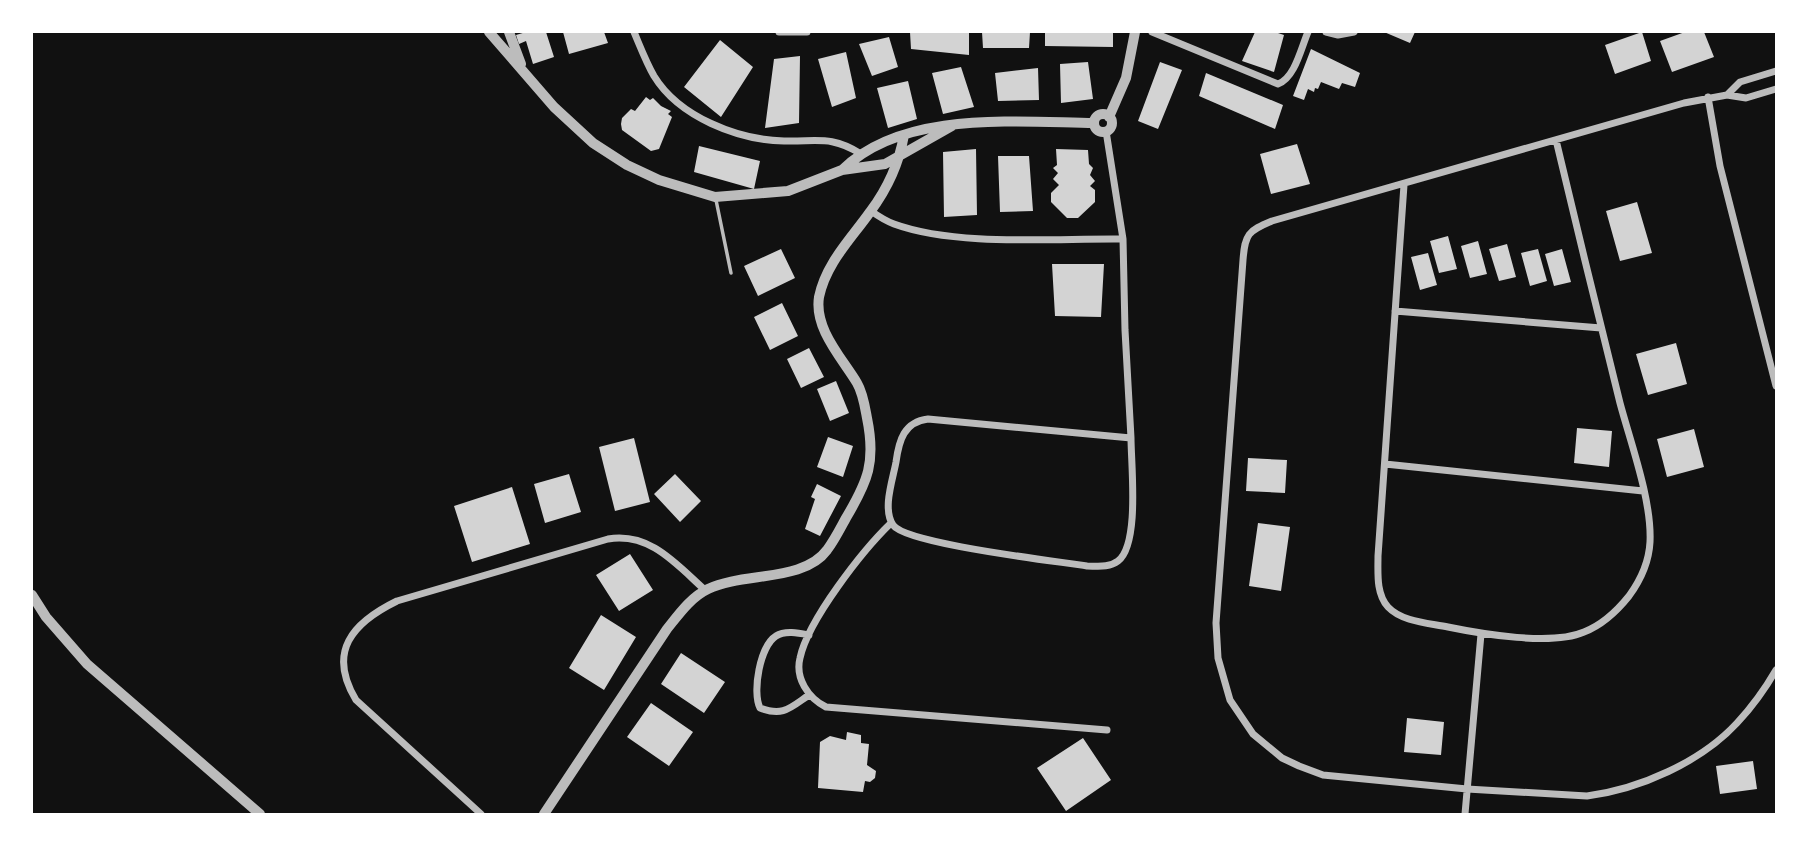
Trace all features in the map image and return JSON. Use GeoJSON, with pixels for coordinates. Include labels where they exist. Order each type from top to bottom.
{"type":"FeatureCollection","features":[{"type":"Feature","properties":{"kind":"street"},"geometry":{"type":"LineString","coordinates":[[489,32],[554,107],[593,143],[627,165],[659,180],[715,197],[788,191],[842,170],[870,168],[900,157],[952,126]]}},
{"type":"Feature","properties":{"kind":"street"},"geometry":{"type":"LineString","coordinates":[[509,32],[524,71]]}},
{"type":"Feature","properties":{"kind":"street"},"geometry":{"type":"LineString","coordinates":[[634,32],[654,76],[682,107],[698,117],[751,136],[784,141],[830,139],[861,154]]}},
{"type":"Feature","properties":{"kind":"street"},"geometry":{"type":"LineString","coordinates":[[779,32],[807,32]]}},
{"type":"Feature","properties":{"kind":"street"},"geometry":{"type":"LineString","coordinates":[[1131,438],[928,419],[914,422],[905,430],[898,447],[888,507],[891,523],[900,532],[929,540],[1038,559],[1104,566],[1117,562],[1129,541],[1131,438],[1125,330],[1124,239],[1106,131],[1111,124],[1109,117],[1126,78],[1135,32]]}},
{"type":"Feature","properties":{"kind":"street"},"geometry":{"type":"LineString","coordinates":[[1152,32],[1278,84],[1283,83],[1292,71],[1308,32]]}},
{"type":"Feature","properties":{"kind":"street"},"geometry":{"type":"LineString","coordinates":[[1326,32],[1338,35],[1354,32]]}},
{"type":"Feature","properties":{"kind":"street"},"geometry":{"type":"LineString","coordinates":[[1727,95],[1741,82],[1776,71]]}},
{"type":"Feature","properties":{"kind":"street"},"geometry":{"type":"LineString","coordinates":[[1776,89],[1746,98],[1727,95],[1708,97],[1272,221],[1248,233],[1244,240],[1216,623],[1218,658],[1230,700],[1253,734],[1282,758],[1322,775],[1467,789],[1587,796],[1605,794],[1654,779],[1706,749],[1736,724],[1762,693],[1776,670]]}},
{"type":"Feature","properties":{"kind":"street"},"geometry":{"type":"LineString","coordinates":[[1708,97],[1720,166],[1776,386]]}},
{"type":"Feature","properties":{"kind":"street"},"geometry":{"type":"LineString","coordinates":[[1094,123],[1098,116],[1103,114],[1109,117]]}},
{"type":"Feature","properties":{"kind":"street"},"geometry":{"type":"LineString","coordinates":[[842,170],[861,154],[890,139],[974,121],[1094,123]]}},
{"type":"Feature","properties":{"kind":"street"},"geometry":{"type":"LineString","coordinates":[[1094,123],[1098,130],[1106,131]]}},
{"type":"Feature","properties":{"kind":"street"},"geometry":{"type":"LineString","coordinates":[[544,814],[667,629],[690,601],[723,582],[792,570],[817,561],[827,551],[868,478],[870,434],[865,406],[859,386],[824,328],[819,300],[832,263],[845,242],[871,211],[891,178],[900,157],[904,135]]}},
{"type":"Feature","properties":{"kind":"street"},"geometry":{"type":"LineString","coordinates":[[1404,185],[1378,556],[1381,596],[1388,607],[1402,617],[1481,634],[1567,637],[1584,633],[1619,608],[1639,579],[1650,543],[1648,508],[1556,140]]}},
{"type":"Feature","properties":{"kind":"street"},"geometry":{"type":"LineString","coordinates":[[871,211],[891,223],[940,234],[981,238],[1124,239]]}},
{"type":"Feature","properties":{"kind":"street"},"geometry":{"type":"LineString","coordinates":[[1395,311],[1601,328]]}},
{"type":"Feature","properties":{"kind":"street"},"geometry":{"type":"LineString","coordinates":[[1385,464],[1643,491]]}},
{"type":"Feature","properties":{"kind":"street"},"geometry":{"type":"LineString","coordinates":[[891,523],[869,544],[809,635],[799,659],[799,672],[809,695],[826,707],[1107,730]]}},
{"type":"Feature","properties":{"kind":"street"},"geometry":{"type":"LineString","coordinates":[[481,814],[356,700],[345,683],[343,664],[345,646],[353,630],[379,610],[397,601],[624,536],[641,540],[663,554],[705,590]]}},
{"type":"Feature","properties":{"kind":"street"},"geometry":{"type":"LineString","coordinates":[[32,595],[46,617],[87,664],[260,814]]}},
{"type":"Feature","properties":{"kind":"street"},"geometry":{"type":"LineString","coordinates":[[809,635],[789,632],[777,634],[757,674],[755,689],[760,708],[777,713],[809,695]]}},
{"type":"Feature","properties":{"kind":"street"},"geometry":{"type":"LineString","coordinates":[[1465,814],[1481,634]]}},
{"type":"Feature","properties":{"kind":"lane"},"geometry":{"type":"LineString","coordinates":[[715,197],[731,273]]}},
{"type":"Feature","properties":{"kind":"building"},"geometry":{"type":"Polygon","coordinates":[[[546,32],[554,57],[533,64],[526,41],[519,44],[516,35],[546,32]]]}},
{"type":"Feature","properties":{"kind":"building"},"geometry":{"type":"Polygon","coordinates":[[[563,32],[604,32],[608,43],[569,54],[563,32]]]}},
{"type":"Feature","properties":{"kind":"building"},"geometry":{"type":"Polygon","coordinates":[[[910,32],[969,32],[969,55],[911,49],[910,32]]]}},
{"type":"Feature","properties":{"kind":"building"},"geometry":{"type":"Polygon","coordinates":[[[982,32],[1030,32],[1029,48],[983,48],[982,32]]]}},
{"type":"Feature","properties":{"kind":"building"},"geometry":{"type":"Polygon","coordinates":[[[1045,32],[1113,32],[1113,47],[1045,46],[1045,32]]]}},
{"type":"Feature","properties":{"kind":"building"},"geometry":{"type":"Polygon","coordinates":[[[1255,32],[1284,35],[1274,72],[1242,61],[1255,32]]]}},
{"type":"Feature","properties":{"kind":"building"},"geometry":{"type":"Polygon","coordinates":[[[1384,32],[1415,32],[1410,43],[1384,32]]]}},
{"type":"Feature","properties":{"kind":"building"},"geometry":{"type":"Polygon","coordinates":[[[1642,32],[1651,61],[1615,74],[1605,45],[1642,32]]]}},
{"type":"Feature","properties":{"kind":"building"},"geometry":{"type":"Polygon","coordinates":[[[1685,32],[1704,32],[1714,57],[1672,72],[1660,41],[1685,32]]]}},
{"type":"Feature","properties":{"kind":"building"},"geometry":{"type":"Polygon","coordinates":[[[889,37],[898,67],[872,76],[859,44],[889,37]]]}},
{"type":"Feature","properties":{"kind":"building"},"geometry":{"type":"Polygon","coordinates":[[[720,40],[753,67],[721,117],[684,87],[720,40]]]}},
{"type":"Feature","properties":{"kind":"building"},"geometry":{"type":"Polygon","coordinates":[[[1311,49],[1360,73],[1355,87],[1342,83],[1339,89],[1321,82],[1314,92],[1308,89],[1304,100],[1293,96],[1311,49]]]}},
{"type":"Feature","properties":{"kind":"building"},"geometry":{"type":"Polygon","coordinates":[[[846,52],[856,98],[832,107],[818,59],[846,52]]]}},
{"type":"Feature","properties":{"kind":"building"},"geometry":{"type":"Polygon","coordinates":[[[800,56],[799,123],[765,128],[774,59],[800,56]]]}},
{"type":"Feature","properties":{"kind":"building"},"geometry":{"type":"Polygon","coordinates":[[[1088,62],[1093,99],[1061,103],[1060,64],[1088,62]]]}},
{"type":"Feature","properties":{"kind":"building"},"geometry":{"type":"Polygon","coordinates":[[[1160,62],[1182,70],[1158,129],[1138,121],[1160,62]]]}},
{"type":"Feature","properties":{"kind":"building"},"geometry":{"type":"Polygon","coordinates":[[[961,67],[974,107],[943,114],[932,73],[961,67]]]}},
{"type":"Feature","properties":{"kind":"building"},"geometry":{"type":"Polygon","coordinates":[[[1038,68],[1039,100],[998,101],[995,73],[1038,68]]]}},
{"type":"Feature","properties":{"kind":"building"},"geometry":{"type":"Polygon","coordinates":[[[1206,73],[1283,105],[1275,129],[1199,96],[1206,73]]]}},
{"type":"Feature","properties":{"kind":"building"},"geometry":{"type":"Polygon","coordinates":[[[908,81],[917,119],[888,128],[877,88],[908,81]]]}},
{"type":"Feature","properties":{"kind":"building"},"geometry":{"type":"Polygon","coordinates":[[[646,97],[650,100],[653,98],[671,111],[668,114],[672,117],[659,149],[651,151],[622,130],[621,124],[622,118],[631,109],[635,111],[646,97]]]}},
{"type":"Feature","properties":{"kind":"building"},"geometry":{"type":"Polygon","coordinates":[[[1297,144],[1310,184],[1271,194],[1260,154],[1297,144]]]}},
{"type":"Feature","properties":{"kind":"building"},"geometry":{"type":"Polygon","coordinates":[[[699,146],[760,161],[754,189],[694,172],[699,146]]]}},
{"type":"Feature","properties":{"kind":"building"},"geometry":{"type":"Polygon","coordinates":[[[976,149],[977,215],[944,217],[943,152],[976,149]]]}},
{"type":"Feature","properties":{"kind":"building"},"geometry":{"type":"Polygon","coordinates":[[[1056,149],[1088,150],[1089,164],[1093,168],[1090,175],[1095,181],[1090,186],[1095,190],[1095,202],[1078,218],[1067,218],[1051,202],[1051,193],[1059,185],[1053,179],[1058,173],[1053,168],[1057,165],[1056,149]]]}},
{"type":"Feature","properties":{"kind":"building"},"geometry":{"type":"Polygon","coordinates":[[[998,156],[1029,156],[1033,211],[1000,212],[998,156]]]}},
{"type":"Feature","properties":{"kind":"building"},"geometry":{"type":"Polygon","coordinates":[[[1637,202],[1652,253],[1620,261],[1606,211],[1637,202]]]}},
{"type":"Feature","properties":{"kind":"building"},"geometry":{"type":"Polygon","coordinates":[[[1448,236],[1457,269],[1439,273],[1430,241],[1448,236]]]}},
{"type":"Feature","properties":{"kind":"building"},"geometry":{"type":"Polygon","coordinates":[[[1478,241],[1487,274],[1470,278],[1461,246],[1478,241]]]}},
{"type":"Feature","properties":{"kind":"building"},"geometry":{"type":"Polygon","coordinates":[[[1507,244],[1516,277],[1499,281],[1489,249],[1507,244]]]}},
{"type":"Feature","properties":{"kind":"building"},"geometry":{"type":"Polygon","coordinates":[[[781,249],[795,278],[758,296],[744,266],[781,249]]]}},
{"type":"Feature","properties":{"kind":"building"},"geometry":{"type":"Polygon","coordinates":[[[1538,249],[1547,281],[1530,286],[1521,253],[1538,249]]]}},
{"type":"Feature","properties":{"kind":"building"},"geometry":{"type":"Polygon","coordinates":[[[1562,249],[1571,282],[1554,286],[1545,254],[1562,249]]]}},
{"type":"Feature","properties":{"kind":"building"},"geometry":{"type":"Polygon","coordinates":[[[1428,253],[1437,285],[1420,290],[1411,257],[1428,253]]]}},
{"type":"Feature","properties":{"kind":"building"},"geometry":{"type":"Polygon","coordinates":[[[1052,264],[1104,264],[1101,317],[1055,316],[1052,264]]]}},
{"type":"Feature","properties":{"kind":"building"},"geometry":{"type":"Polygon","coordinates":[[[782,303],[798,336],[770,350],[754,317],[782,303]]]}},
{"type":"Feature","properties":{"kind":"building"},"geometry":{"type":"Polygon","coordinates":[[[1676,343],[1687,384],[1648,395],[1636,354],[1676,343]]]}},
{"type":"Feature","properties":{"kind":"building"},"geometry":{"type":"Polygon","coordinates":[[[809,348],[824,377],[801,388],[787,359],[809,348]]]}},
{"type":"Feature","properties":{"kind":"building"},"geometry":{"type":"Polygon","coordinates":[[[836,381],[849,413],[830,421],[817,389],[836,381]]]}},
{"type":"Feature","properties":{"kind":"building"},"geometry":{"type":"Polygon","coordinates":[[[1577,428],[1612,431],[1609,467],[1574,463],[1577,428]]]}},
{"type":"Feature","properties":{"kind":"building"},"geometry":{"type":"Polygon","coordinates":[[[1694,429],[1704,467],[1667,477],[1657,439],[1694,429]]]}},
{"type":"Feature","properties":{"kind":"building"},"geometry":{"type":"Polygon","coordinates":[[[828,437],[853,446],[843,477],[817,467],[828,437]]]}},
{"type":"Feature","properties":{"kind":"building"},"geometry":{"type":"Polygon","coordinates":[[[634,438],[650,502],[615,511],[599,447],[634,438]]]}},
{"type":"Feature","properties":{"kind":"building"},"geometry":{"type":"Polygon","coordinates":[[[1248,458],[1287,460],[1285,493],[1246,491],[1248,458]]]}},
{"type":"Feature","properties":{"kind":"building"},"geometry":{"type":"Polygon","coordinates":[[[569,474],[581,512],[545,523],[534,484],[569,474]]]}},
{"type":"Feature","properties":{"kind":"building"},"geometry":{"type":"Polygon","coordinates":[[[675,474],[701,501],[680,522],[654,494],[675,474]]]}},
{"type":"Feature","properties":{"kind":"building"},"geometry":{"type":"Polygon","coordinates":[[[817,484],[841,496],[820,536],[805,529],[815,499],[811,497],[817,484]]]}},
{"type":"Feature","properties":{"kind":"building"},"geometry":{"type":"Polygon","coordinates":[[[512,487],[530,544],[472,562],[454,506],[512,487]]]}},
{"type":"Feature","properties":{"kind":"building"},"geometry":{"type":"Polygon","coordinates":[[[1258,523],[1290,527],[1281,591],[1249,586],[1258,523]]]}},
{"type":"Feature","properties":{"kind":"building"},"geometry":{"type":"Polygon","coordinates":[[[630,554],[653,590],[619,611],[596,575],[630,554]]]}},
{"type":"Feature","properties":{"kind":"building"},"geometry":{"type":"Polygon","coordinates":[[[601,615],[636,637],[604,690],[569,668],[601,615]]]}},
{"type":"Feature","properties":{"kind":"building"},"geometry":{"type":"Polygon","coordinates":[[[681,653],[725,682],[704,713],[661,684],[681,653]]]}},
{"type":"Feature","properties":{"kind":"building"},"geometry":{"type":"Polygon","coordinates":[[[651,703],[693,732],[669,766],[627,737],[651,703]]]}},
{"type":"Feature","properties":{"kind":"building"},"geometry":{"type":"Polygon","coordinates":[[[1407,718],[1444,722],[1441,755],[1404,752],[1407,718]]]}},
{"type":"Feature","properties":{"kind":"building"},"geometry":{"type":"Polygon","coordinates":[[[847,732],[861,735],[861,743],[869,744],[867,765],[876,771],[875,778],[870,782],[865,781],[863,792],[818,788],[820,742],[830,736],[846,740],[847,732]]]}},
{"type":"Feature","properties":{"kind":"building"},"geometry":{"type":"Polygon","coordinates":[[[1083,738],[1111,780],[1066,811],[1037,768],[1083,738]]]}},
{"type":"Feature","properties":{"kind":"building"},"geometry":{"type":"Polygon","coordinates":[[[1753,761],[1757,789],[1720,794],[1716,766],[1753,761]]]}}]}
